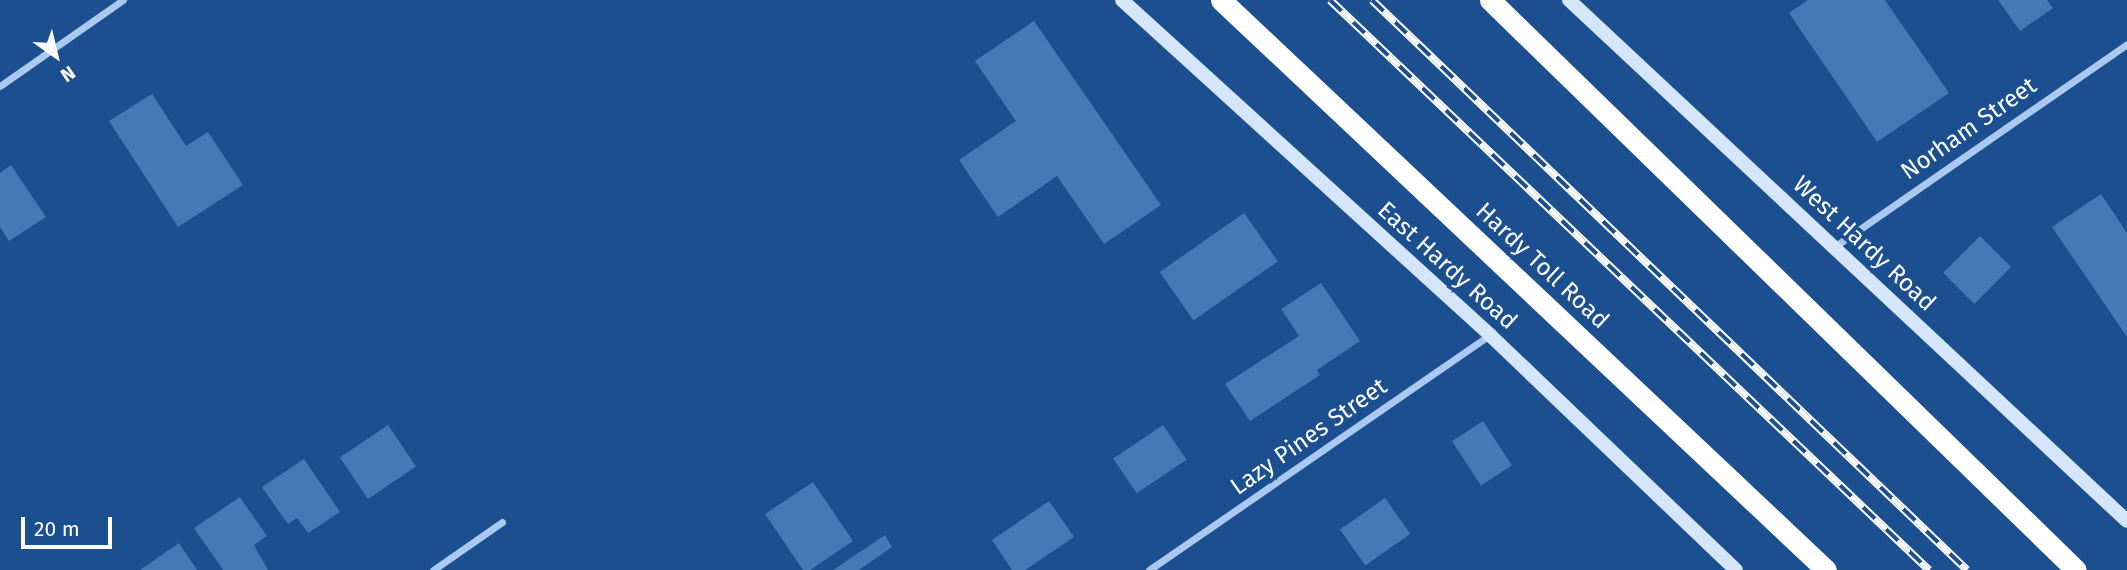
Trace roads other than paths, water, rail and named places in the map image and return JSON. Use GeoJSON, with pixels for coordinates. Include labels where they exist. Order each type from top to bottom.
{"type":"FeatureCollection","features":[{"type":"Feature","properties":{"kind":"highway","name":"Hardy Toll Road"},"geometry":{"type":"LineString","coordinates":[[1221,0],[1826,570]]}},
{"type":"Feature","properties":{"kind":"highway"},"geometry":{"type":"LineString","coordinates":[[1490,0],[2076,570]]}},
{"type":"Feature","properties":{"kind":"main road","name":"East Hardy Road"},"geometry":{"type":"LineString","coordinates":[[1122,0],[1490,335],[1737,570]]}},
{"type":"Feature","properties":{"kind":"main road","name":"West Hardy Road"},"geometry":{"type":"LineString","coordinates":[[1569,0],[2127,521]]}},
{"type":"Feature","properties":{"kind":"street"},"geometry":{"type":"LineString","coordinates":[[0,86],[124,0]]}},
{"type":"Feature","properties":{"kind":"street","name":"Norham Street"},"geometry":{"type":"LineString","coordinates":[[1833,247],[2127,44]]}},
{"type":"Feature","properties":{"kind":"street","name":"Lazy Pines Street"},"geometry":{"type":"LineString","coordinates":[[1149,570],[1490,335]]}},
{"type":"Feature","properties":{"kind":"street"},"geometry":{"type":"LineString","coordinates":[[433,570],[502,522]]}},
{"type":"Feature","properties":{"kind":"railway"},"geometry":{"type":"LineString","coordinates":[[1330,0],[1929,570]]}},
{"type":"Feature","properties":{"kind":"railway"},"geometry":{"type":"LineString","coordinates":[[1372,0],[1967,570]]}}]}
